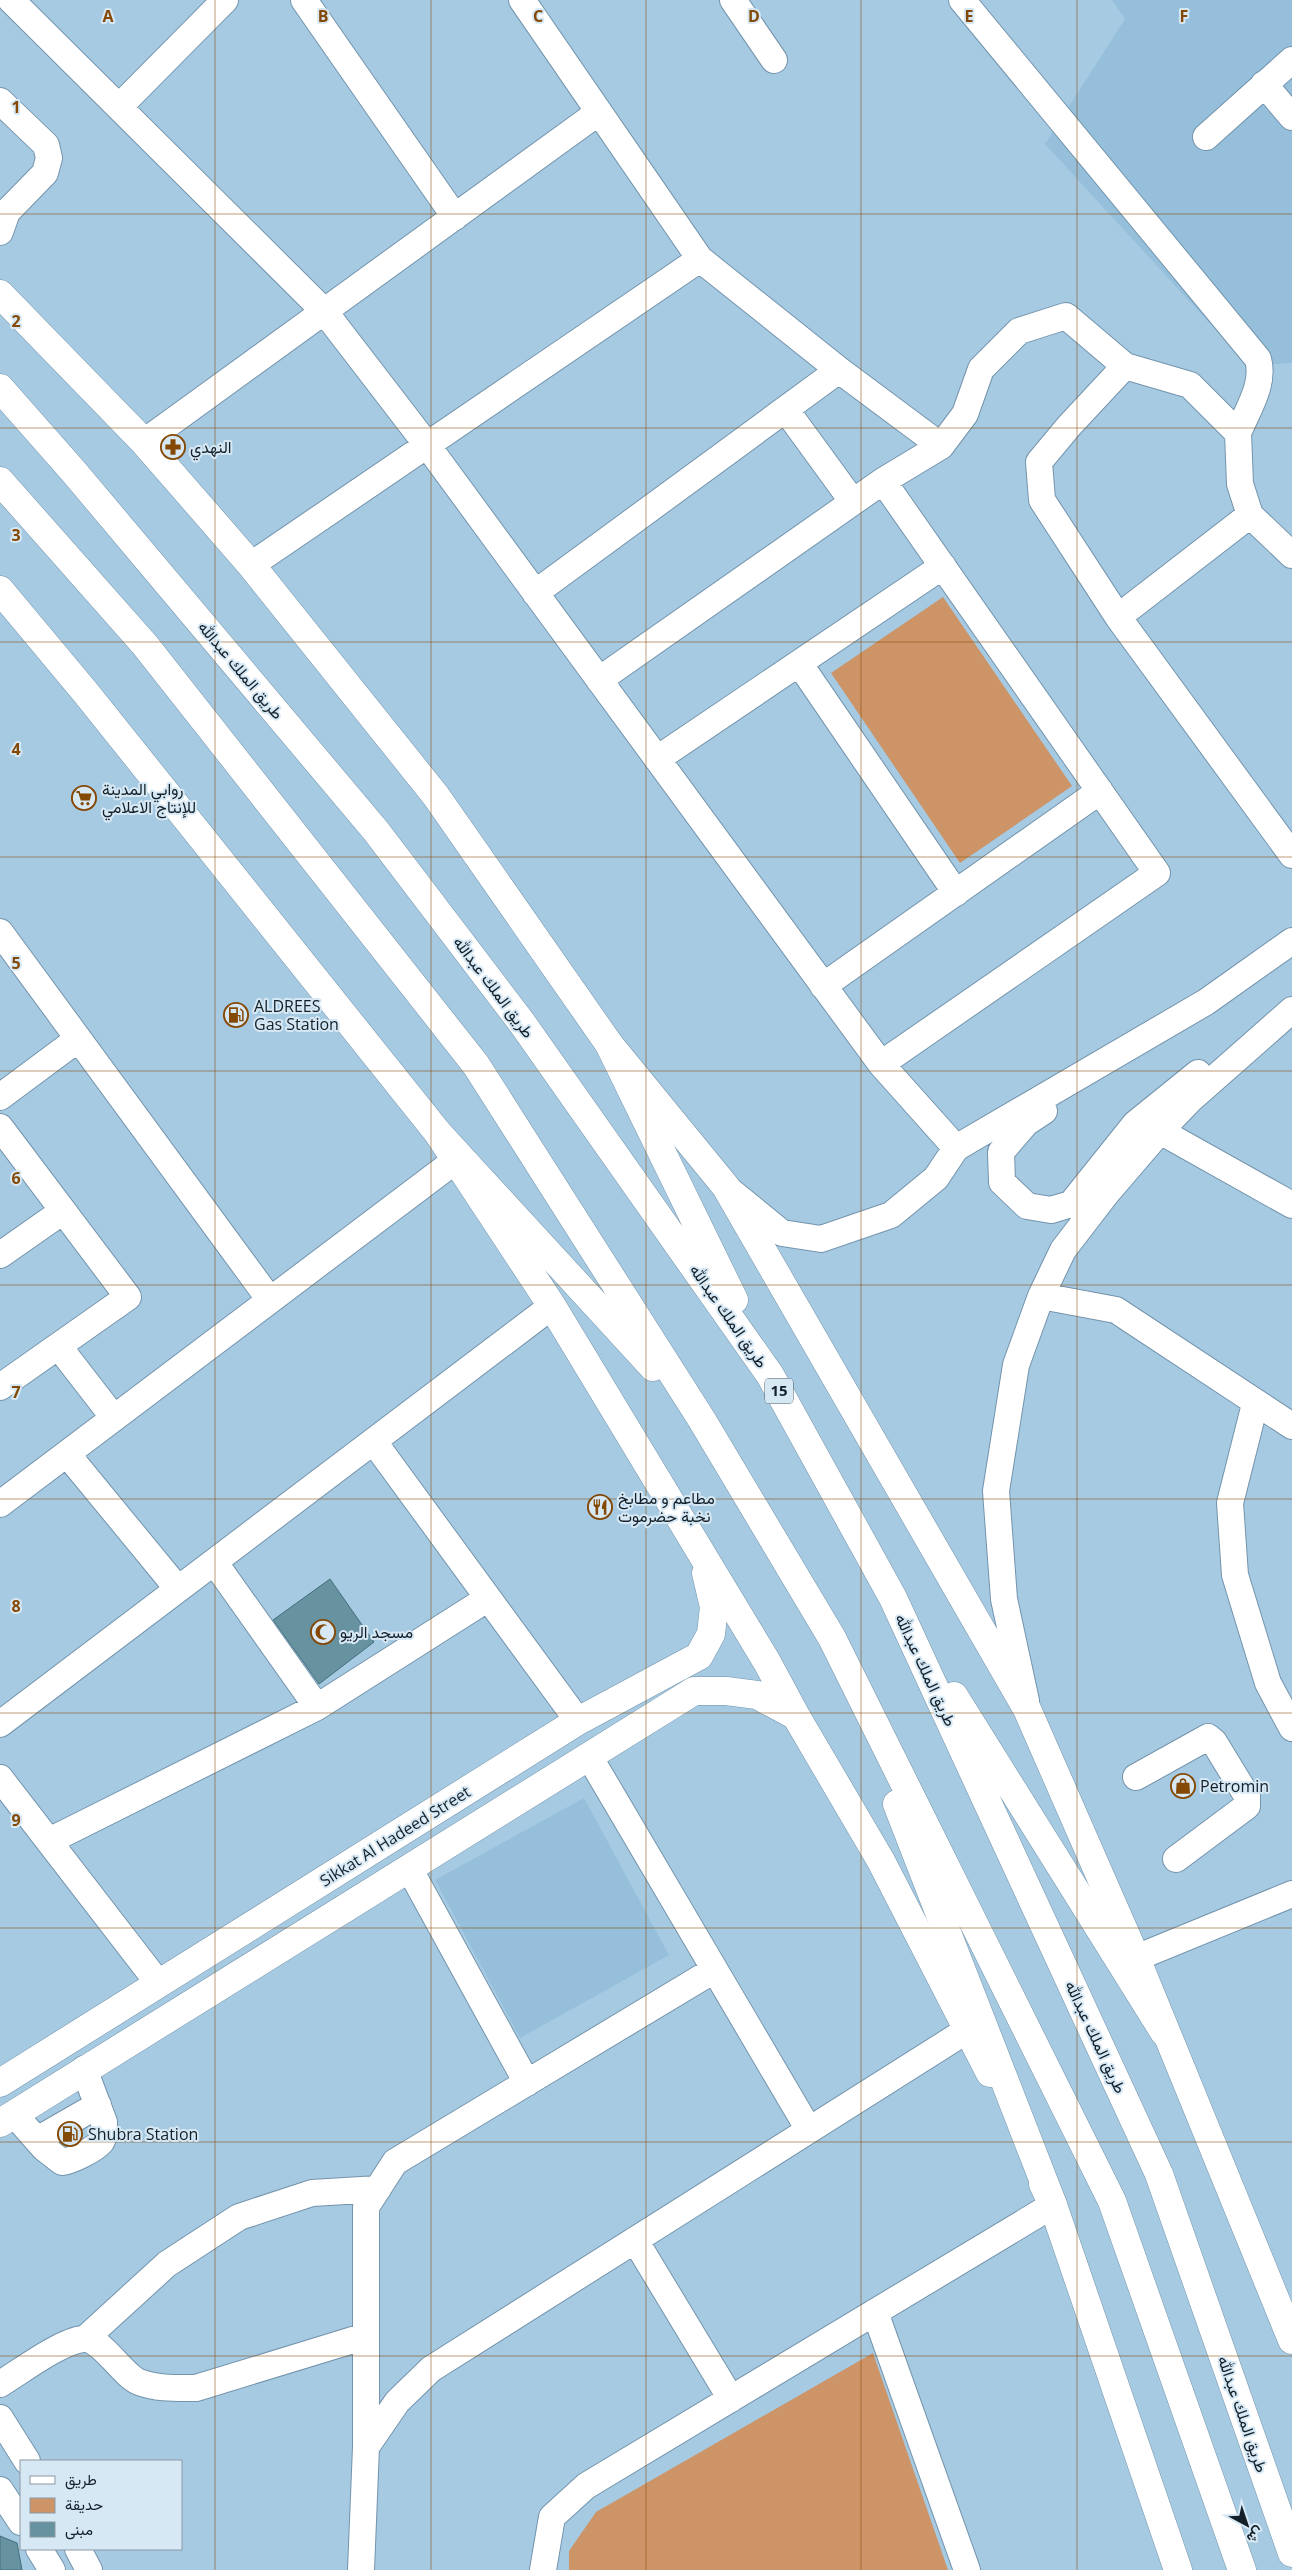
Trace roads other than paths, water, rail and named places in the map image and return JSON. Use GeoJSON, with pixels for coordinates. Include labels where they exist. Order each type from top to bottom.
{"type":"FeatureCollection","features":[{"type":"Feature","properties":{"kind":"main road"},"geometry":{"type":"LineString","coordinates":[[0,294],[144,442],[251,566],[436,796],[609,1044],[726,1187],[1028,1709],[1136,1958],[1164,2032],[1287,2311],[1292,2340]]}},
{"type":"Feature","properties":{"kind":"main road","name":"طريق الملك عبدالله"},"geometry":{"type":"LineString","coordinates":[[0,388],[74,472],[376,832],[522,1023],[770,1375],[892,1598],[1159,2174],[1292,2553]]}},
{"type":"Feature","properties":{"kind":"main road"},"geometry":{"type":"LineString","coordinates":[[0,481],[145,645],[476,1065],[702,1420],[832,1638],[1112,2201],[1242,2570]]}},
{"type":"Feature","properties":{"kind":"main road"},"geometry":{"type":"LineString","coordinates":[[0,590],[86,693],[438,1133],[702,1420]]}},
{"type":"Feature","properties":{"kind":"main road"},"geometry":{"type":"LineString","coordinates":[[609,1044],[770,1375]]}},
{"type":"Feature","properties":{"kind":"main road"},"geometry":{"type":"LineString","coordinates":[[438,1133],[552,1306],[767,1662],[796,1716],[881,1861],[969,2029],[1053,2205]]}},
{"type":"Feature","properties":{"kind":"main road","name":"Sikkat Al Hadeed Street"},"geometry":{"type":"LineString","coordinates":[[0,2083],[578,1721],[679,1668],[698,1656],[711,1634],[714,1607],[699,1548]]}},
{"type":"Feature","properties":{"kind":"main road"},"geometry":{"type":"LineString","coordinates":[[892,1598],[1164,2032]]}},
{"type":"Feature","properties":{"kind":"main road"},"geometry":{"type":"LineString","coordinates":[[832,1638],[1053,2205],[1178,2570]]}},
{"type":"Feature","properties":{"kind":"main road"},"geometry":{"type":"LineString","coordinates":[[679,1668],[694,1691],[726,1691],[757,1695],[796,1716]]}},
{"type":"Feature","properties":{"kind":"main road","name":"Sikkat Al Hadeed Street"},"geometry":{"type":"LineString","coordinates":[[7,2119],[84,2069],[694,1691]]}},
{"type":"Feature","properties":{"kind":"street"},"geometry":{"type":"LineString","coordinates":[[11,0],[324,311],[427,445],[881,1064],[956,1148]]}},
{"type":"Feature","properties":{"kind":"street"},"geometry":{"type":"LineString","coordinates":[[119,107],[225,0]]}},
{"type":"Feature","properties":{"kind":"street"},"geometry":{"type":"LineString","coordinates":[[304,0],[455,216]]}},
{"type":"Feature","properties":{"kind":"street"},"geometry":{"type":"LineString","coordinates":[[522,0],[700,259],[840,370],[940,446]]}},
{"type":"Feature","properties":{"kind":"street"},"geometry":{"type":"LineString","coordinates":[[733,0],[774,60]]}},
{"type":"Feature","properties":{"kind":"street"},"geometry":{"type":"LineString","coordinates":[[962,0],[1258,358],[1262,372],[1260,382],[1238,433],[1240,484],[1250,515],[1292,555]]}},
{"type":"Feature","properties":{"kind":"street"},"geometry":{"type":"LineString","coordinates":[[1206,137],[1292,60]]}},
{"type":"Feature","properties":{"kind":"street"},"geometry":{"type":"LineString","coordinates":[[1264,84],[1292,117]]}},
{"type":"Feature","properties":{"kind":"street"},"geometry":{"type":"LineString","coordinates":[[0,101],[46,146],[49,158],[45,173],[2,216]]}},
{"type":"Feature","properties":{"kind":"street"},"geometry":{"type":"LineString","coordinates":[[144,442],[599,112]]}},
{"type":"Feature","properties":{"kind":"street"},"geometry":{"type":"LineString","coordinates":[[251,566],[700,259]]}},
{"type":"Feature","properties":{"kind":"street"},"geometry":{"type":"LineString","coordinates":[[600,680],[883,481],[940,446],[965,414],[981,369],[1020,331],[1066,316],[1125,366],[1190,385],[1238,433]]}},
{"type":"Feature","properties":{"kind":"street"},"geometry":{"type":"LineString","coordinates":[[1125,366],[1068,426],[1039,462],[1042,500],[1118,617],[1292,855]]}},
{"type":"Feature","properties":{"kind":"street"},"geometry":{"type":"LineString","coordinates":[[535,593],[840,370]]}},
{"type":"Feature","properties":{"kind":"street"},"geometry":{"type":"LineString","coordinates":[[786,410],[853,502]]}},
{"type":"Feature","properties":{"kind":"street"},"geometry":{"type":"LineString","coordinates":[[881,1064],[1157,873],[883,481]]}},
{"type":"Feature","properties":{"kind":"street"},"geometry":{"type":"LineString","coordinates":[[1118,617],[1250,515]]}},
{"type":"Feature","properties":{"kind":"street"},"geometry":{"type":"LineString","coordinates":[[657,759],[943,566]]}},
{"type":"Feature","properties":{"kind":"street"},"geometry":{"type":"LineString","coordinates":[[800,663],[956,892]]}},
{"type":"Feature","properties":{"kind":"street"},"geometry":{"type":"LineString","coordinates":[[824,986],[1100,791]]}},
{"type":"Feature","properties":{"kind":"street"},"geometry":{"type":"LineString","coordinates":[[0,932],[270,1300]]}},
{"type":"Feature","properties":{"kind":"street"},"geometry":{"type":"LineString","coordinates":[[1292,941],[1206,1002],[1026,1123],[1000,1152],[1002,1182],[1026,1206],[1051,1210],[1071,1204],[1135,1124],[1189,1079],[1292,1009]]}},
{"type":"Feature","properties":{"kind":"street"},"geometry":{"type":"LineString","coordinates":[[726,1187],[782,1233],[820,1240],[891,1215],[936,1178],[956,1148],[1206,1002]]}},
{"type":"Feature","properties":{"kind":"street"},"geometry":{"type":"LineString","coordinates":[[1028,1709],[1004,1599],[996,1491],[1016,1365],[1041,1296],[1063,1250],[1106,1194],[1160,1131],[1191,1099],[1292,1009]]}},
{"type":"Feature","properties":{"kind":"street"},"geometry":{"type":"LineString","coordinates":[[0,1097],[78,1039]]}},
{"type":"Feature","properties":{"kind":"street"},"geometry":{"type":"LineString","coordinates":[[0,1127],[128,1297],[0,1387]]}},
{"type":"Feature","properties":{"kind":"street"},"geometry":{"type":"LineString","coordinates":[[1160,1131],[1292,1206]]}},
{"type":"Feature","properties":{"kind":"street"},"geometry":{"type":"LineString","coordinates":[[0,1504],[456,1160]]}},
{"type":"Feature","properties":{"kind":"street"},"geometry":{"type":"LineString","coordinates":[[0,1255],[63,1211]]}},
{"type":"Feature","properties":{"kind":"street"},"geometry":{"type":"LineString","coordinates":[[1041,1296],[1116,1310],[1255,1404],[1292,1426]]}},
{"type":"Feature","properties":{"kind":"street"},"geometry":{"type":"LineString","coordinates":[[0,1724],[552,1306]]}},
{"type":"Feature","properties":{"kind":"street"},"geometry":{"type":"LineString","coordinates":[[59,1347],[114,1418]]}},
{"type":"Feature","properties":{"kind":"street"},"geometry":{"type":"LineString","coordinates":[[1255,1404],[1230,1503],[1235,1575],[1268,1683],[1292,1728]]}},
{"type":"Feature","properties":{"kind":"street"},"geometry":{"type":"LineString","coordinates":[[374,1442],[578,1721]]}},
{"type":"Feature","properties":{"kind":"street"},"geometry":{"type":"LineString","coordinates":[[67,1454],[178,1590]]}},
{"type":"Feature","properties":{"kind":"street"},"geometry":{"type":"LineString","coordinates":[[215,1563],[317,1708]]}},
{"type":"Feature","properties":{"kind":"street"},"geometry":{"type":"LineString","coordinates":[[49,1841],[317,1708],[487,1599]]}},
{"type":"Feature","properties":{"kind":"street"},"geometry":{"type":"LineString","coordinates":[[1136,1777],[1208,1737],[1214,1742],[1247,1796],[1247,1806],[1176,1859]]}},
{"type":"Feature","properties":{"kind":"street"},"geometry":{"type":"LineString","coordinates":[[589,1756],[809,2130]]}},
{"type":"Feature","properties":{"kind":"street"},"geometry":{"type":"LineString","coordinates":[[0,1778],[159,1984]]}},
{"type":"Feature","properties":{"kind":"street"},"geometry":{"type":"LineString","coordinates":[[409,1868],[527,2083]]}},
{"type":"Feature","properties":{"kind":"street"},"geometry":{"type":"LineString","coordinates":[[1136,1958],[1292,1894]]}},
{"type":"Feature","properties":{"kind":"street"},"geometry":{"type":"LineString","coordinates":[[361,2570],[366,2447],[366,2207],[395,2162],[714,1970]]}},
{"type":"Feature","properties":{"kind":"street"},"geometry":{"type":"LineString","coordinates":[[366,2447],[397,2402],[431,2369],[969,2029]]}},
{"type":"Feature","properties":{"kind":"street"},"geometry":{"type":"LineString","coordinates":[[7,2119],[37,2140],[54,2157],[62,2162],[71,2161],[101,2142],[105,2131],[98,2104],[84,2069]]}},
{"type":"Feature","properties":{"kind":"street"},"geometry":{"type":"LineString","coordinates":[[37,2140],[98,2104]]}},
{"type":"Feature","properties":{"kind":"street"},"geometry":{"type":"LineString","coordinates":[[0,2384],[72,2341],[86,2338],[167,2264],[240,2217],[312,2193],[378,2189]]}},
{"type":"Feature","properties":{"kind":"street"},"geometry":{"type":"LineString","coordinates":[[543,2570],[552,2517],[579,2492],[1053,2205]]}},
{"type":"Feature","properties":{"kind":"street"},"geometry":{"type":"LineString","coordinates":[[635,2240],[731,2399]]}},
{"type":"Feature","properties":{"kind":"street"},"geometry":{"type":"LineString","coordinates":[[875,2312],[967,2570]]}},
{"type":"Feature","properties":{"kind":"street"},"geometry":{"type":"LineString","coordinates":[[86,2338],[96,2342],[121,2369],[138,2382],[168,2388],[196,2388],[366,2336]]}},
{"type":"Feature","properties":{"kind":"street"},"geometry":{"type":"LineString","coordinates":[[0,2418],[26,2460]]}},
{"type":"Feature","properties":{"kind":"street"},"geometry":{"type":"LineString","coordinates":[[0,2490],[20,2520]]}},
{"type":"Feature","properties":{"kind":"street"},"geometry":{"type":"LineString","coordinates":[[40,2550],[52,2570]]}},
{"type":"Feature","properties":{"kind":"street"},"geometry":{"type":"LineString","coordinates":[[79,2550],[89,2570]]}},
{"type":"Feature","properties":{"kind":"place","name":"النهدي"},"geometry":{"type":"Point","coordinates":[173,447]}},
{"type":"Feature","properties":{"kind":"place","name":"روابي المدينة للإنتاج الاعلامي"},"geometry":{"type":"Point","coordinates":[84,798]}},
{"type":"Feature","properties":{"kind":"place","name":"ALDREES Gas Station"},"geometry":{"type":"Point","coordinates":[236,1015]}},
{"type":"Feature","properties":{"kind":"place","name":"مطاعم و مطابخ نخبة حضرموت"},"geometry":{"type":"Point","coordinates":[600,1507]}},
{"type":"Feature","properties":{"kind":"place","name":"مسجد الريو"},"geometry":{"type":"Point","coordinates":[323,1632]}},
{"type":"Feature","properties":{"kind":"place","name":"Petromin"},"geometry":{"type":"Point","coordinates":[1183,1786]}},
{"type":"Feature","properties":{"kind":"place","name":"Shubra Station"},"geometry":{"type":"Point","coordinates":[70,2134]}}]}
